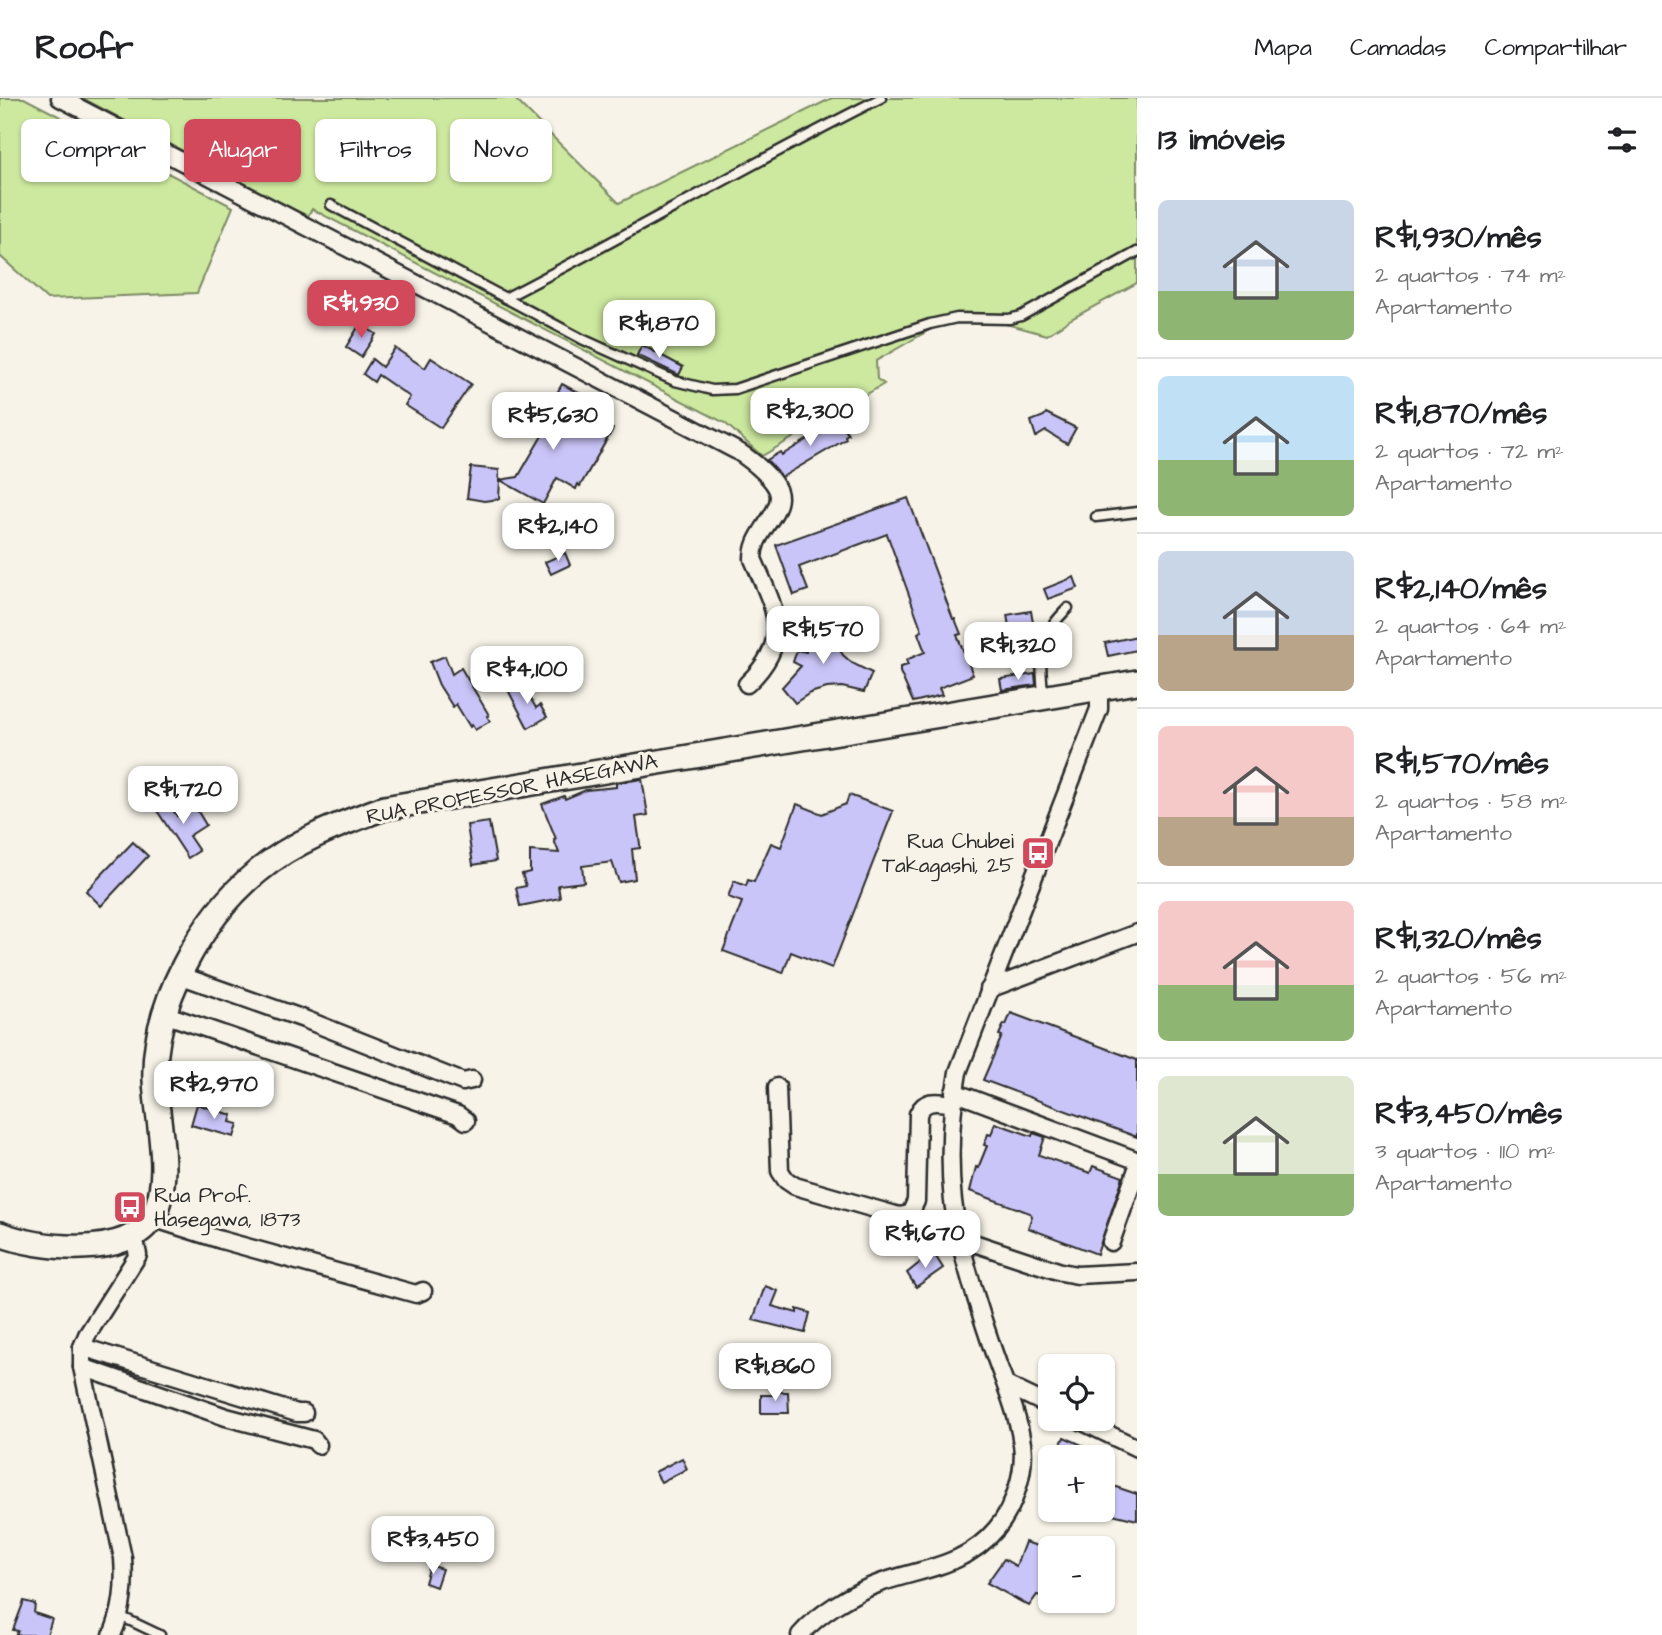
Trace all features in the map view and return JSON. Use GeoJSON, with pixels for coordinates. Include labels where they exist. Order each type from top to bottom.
{"type":"FeatureCollection","features":[{"type":"Feature","properties":{"kind":"street"},"geometry":{"type":"LineString","coordinates":[[60,98],[726,445],[760,468],[777,489],[779,497],[777,508],[757,539],[753,551],[753,559],[775,610],[776,633],[774,647],[766,663],[747,684]]}},
{"type":"Feature","properties":{"kind":"street","name":"RUA PROFESSOR HASEGAWA"},"geometry":{"type":"LineString","coordinates":[[0,1234],[25,1242],[79,1247],[112,1245],[134,1236],[152,1218],[163,1190],[156,1059],[164,1014],[179,975],[226,901],[257,871],[335,825],[384,808],[1137,682]]}},
{"type":"Feature","properties":{"kind":"street"},"geometry":{"type":"LineString","coordinates":[[800,1635],[809,1625],[878,1583],[937,1568],[975,1550],[996,1530],[1009,1511],[1019,1481],[1023,1446],[959,1238],[954,1209],[953,1098],[958,1072],[989,989],[1099,709],[1100,688]]}},
{"type":"Feature","properties":{"kind":"street"},"geometry":{"type":"LineString","coordinates":[[989,989],[1137,933]]}},
{"type":"Feature","properties":{"kind":"street"},"geometry":{"type":"LineString","coordinates":[[179,975],[304,1019],[463,1083],[472,1080]]}},
{"type":"Feature","properties":{"kind":"street"},"geometry":{"type":"LineString","coordinates":[[164,1014],[275,1050],[458,1115],[466,1121]]}},
{"type":"Feature","properties":{"kind":"street"},"geometry":{"type":"LineString","coordinates":[[777,1087],[780,1171],[786,1180],[795,1186],[899,1216],[910,1214],[916,1201],[918,1114],[921,1107],[931,1101],[953,1098],[1133,1159],[1137,1164]]}},
{"type":"Feature","properties":{"kind":"street"},"geometry":{"type":"LineString","coordinates":[[1111,1242],[1137,1169]]}},
{"type":"Feature","properties":{"kind":"street"},"geometry":{"type":"LineString","coordinates":[[152,1218],[416,1294],[424,1291]]}},
{"type":"Feature","properties":{"kind":"street"},"geometry":{"type":"LineString","coordinates":[[112,1635],[120,1616],[125,1581],[123,1558],[82,1367],[82,1347],[138,1255],[134,1236]]}},
{"type":"Feature","properties":{"kind":"street"},"geometry":{"type":"LineString","coordinates":[[959,1238],[1077,1275],[1137,1272]]}},
{"type":"Feature","properties":{"kind":"street"},"geometry":{"type":"LineString","coordinates":[[82,1347],[304,1413]]}},
{"type":"Feature","properties":{"kind":"street"},"geometry":{"type":"LineString","coordinates":[[82,1367],[226,1417],[314,1440],[318,1445]]}},
{"type":"Feature","properties":{"kind":"street"},"geometry":{"type":"LineString","coordinates":[[1006,1385],[1038,1400]]}},
{"type":"Feature","properties":{"kind":"street"},"geometry":{"type":"LineString","coordinates":[[1102,1431],[1137,1448]]}},
{"type":"Feature","properties":{"kind":"lane"},"geometry":{"type":"LineString","coordinates":[[505,298],[608,246],[784,146],[881,98]]}},
{"type":"Feature","properties":{"kind":"lane"},"geometry":{"type":"LineString","coordinates":[[331,205],[582,339],[675,381],[712,390],[729,390],[930,324],[957,318],[1009,319],[1021,316],[1137,252]]}},
{"type":"Feature","properties":{"kind":"lane"},"geometry":{"type":"LineString","coordinates":[[1096,517],[1137,512]]}},
{"type":"Feature","properties":{"kind":"lane"},"geometry":{"type":"LineString","coordinates":[[1043,697],[1040,654],[1059,616],[1068,608]]}},
{"type":"Feature","properties":{"kind":"lane"},"geometry":{"type":"LineString","coordinates":[[120,1616],[160,1635]]}},
{"type":"Feature","properties":{"kind":"green space"},"geometry":{"type":"Polygon","coordinates":[[[0,98],[24,98],[64,119],[21,119],[21,182],[170,182],[170,174],[233,207],[197,293],[47,299],[0,256],[0,98]]]}},
{"type":"Feature","properties":{"kind":"green space"},"geometry":{"type":"Polygon","coordinates":[[[82,98],[514,98],[535,119],[450,119],[450,182],[552,182],[552,136],[619,203],[832,98],[1137,98],[1137,283],[1047,335],[969,314],[957,314],[876,361],[877,379],[884,384],[762,456],[725,423],[312,209],[308,216],[242,182],[301,182],[301,119],[184,119],[184,152],[170,144],[170,119],[122,119],[82,98]]]}},
{"type":"Feature","properties":{"kind":"building"},"geometry":{"type":"Polygon","coordinates":[[[360,324],[376,334],[361,357],[346,347],[360,324]]]}},
{"type":"Feature","properties":{"kind":"building"},"geometry":{"type":"Polygon","coordinates":[[[642,345],[683,367],[679,375],[637,355],[642,345]]]}},
{"type":"Feature","properties":{"kind":"building"},"geometry":{"type":"Polygon","coordinates":[[[395,348],[425,368],[431,358],[471,384],[441,428],[405,405],[410,397],[378,375],[374,382],[363,374],[372,359],[382,367],[395,348]]]}},
{"type":"Feature","properties":{"kind":"building"},"geometry":{"type":"Polygon","coordinates":[[[562,384],[586,397],[588,394],[601,401],[592,417],[613,429],[580,486],[578,484],[576,489],[557,478],[543,504],[500,480],[499,499],[484,501],[467,498],[471,467],[499,470],[499,480],[518,477],[561,403],[561,398],[556,395],[562,384]]]}},
{"type":"Feature","properties":{"kind":"building"},"geometry":{"type":"Polygon","coordinates":[[[1046,413],[1076,428],[1067,444],[1046,431],[1036,437],[1031,421],[1046,413]]]}},
{"type":"Feature","properties":{"kind":"building"},"geometry":{"type":"Polygon","coordinates":[[[838,417],[848,434],[846,439],[782,477],[767,460],[780,452],[782,455],[823,430],[821,427],[838,417]]]}},
{"type":"Feature","properties":{"kind":"building"},"geometry":{"type":"Polygon","coordinates":[[[908,498],[961,634],[957,635],[973,675],[939,688],[942,695],[913,702],[900,667],[908,665],[906,660],[925,652],[918,633],[922,631],[887,534],[799,567],[808,590],[794,595],[776,545],[908,498]]]}},
{"type":"Feature","properties":{"kind":"building"},"geometry":{"type":"Polygon","coordinates":[[[565,553],[570,565],[551,574],[545,562],[565,553]]]}},
{"type":"Feature","properties":{"kind":"building"},"geometry":{"type":"Polygon","coordinates":[[[1074,577],[1078,588],[1048,599],[1044,589],[1074,577]]]}},
{"type":"Feature","properties":{"kind":"building"},"geometry":{"type":"Polygon","coordinates":[[[1031,611],[1035,634],[1011,638],[1007,615],[1031,611]]]}},
{"type":"Feature","properties":{"kind":"building"},"geometry":{"type":"Polygon","coordinates":[[[826,620],[830,634],[843,655],[872,673],[864,692],[842,687],[827,688],[810,693],[795,703],[782,687],[801,666],[793,662],[797,650],[806,652],[806,623],[826,620]]]}},
{"type":"Feature","properties":{"kind":"building"},"geometry":{"type":"Polygon","coordinates":[[[1137,636],[1137,650],[1108,656],[1105,643],[1137,636]]]}},
{"type":"Feature","properties":{"kind":"building"},"geometry":{"type":"Polygon","coordinates":[[[445,656],[452,674],[461,668],[489,715],[487,716],[490,721],[475,730],[472,725],[470,727],[456,704],[453,707],[439,685],[430,662],[445,656]]]}},
{"type":"Feature","properties":{"kind":"building"},"geometry":{"type":"Polygon","coordinates":[[[1035,674],[1036,685],[1002,690],[1000,679],[1035,674]]]}},
{"type":"Feature","properties":{"kind":"building"},"geometry":{"type":"Polygon","coordinates":[[[522,683],[536,708],[540,705],[547,717],[528,728],[508,690],[522,683]]]}},
{"type":"Feature","properties":{"kind":"building"},"geometry":{"type":"Polygon","coordinates":[[[642,779],[648,815],[636,817],[640,848],[632,849],[635,879],[619,882],[612,862],[582,866],[584,882],[558,885],[560,898],[520,906],[516,888],[526,886],[522,874],[530,872],[530,851],[559,853],[542,804],[564,796],[565,799],[586,790],[616,787],[616,783],[642,779]]]}},
{"type":"Feature","properties":{"kind":"building"},"geometry":{"type":"Polygon","coordinates":[[[849,795],[893,811],[832,968],[791,952],[783,973],[723,951],[742,902],[728,897],[734,881],[746,886],[748,880],[754,882],[771,843],[781,847],[797,804],[822,814],[846,804],[849,795]]]}},
{"type":"Feature","properties":{"kind":"building"},"geometry":{"type":"Polygon","coordinates":[[[168,802],[177,816],[194,805],[206,825],[189,836],[199,851],[188,858],[156,809],[168,802]]]}},
{"type":"Feature","properties":{"kind":"building"},"geometry":{"type":"Polygon","coordinates":[[[489,822],[496,861],[473,865],[467,825],[489,822]]]}},
{"type":"Feature","properties":{"kind":"building"},"geometry":{"type":"Polygon","coordinates":[[[133,842],[148,856],[101,906],[86,891],[133,842]]]}},
{"type":"Feature","properties":{"kind":"building"},"geometry":{"type":"Polygon","coordinates":[[[1011,1013],[1137,1060],[1137,1137],[983,1080],[1002,1036],[999,1035],[1011,1013]]]}},
{"type":"Feature","properties":{"kind":"building"},"geometry":{"type":"Polygon","coordinates":[[[197,1104],[232,1115],[230,1122],[238,1124],[234,1137],[191,1125],[197,1104]]]}},
{"type":"Feature","properties":{"kind":"building"},"geometry":{"type":"Polygon","coordinates":[[[995,1123],[1032,1136],[1033,1133],[1045,1137],[1039,1155],[1090,1173],[1093,1166],[1123,1177],[1097,1254],[1028,1228],[1032,1216],[1030,1213],[970,1191],[976,1167],[978,1168],[987,1146],[984,1145],[988,1134],[991,1135],[995,1123]]]}},
{"type":"Feature","properties":{"kind":"building"},"geometry":{"type":"Polygon","coordinates":[[[933,1252],[943,1268],[916,1287],[907,1273],[933,1252]]]}},
{"type":"Feature","properties":{"kind":"building"},"geometry":{"type":"Polygon","coordinates":[[[765,1286],[778,1291],[772,1306],[797,1313],[797,1309],[810,1313],[805,1333],[753,1320],[765,1286]]]}},
{"type":"Feature","properties":{"kind":"building"},"geometry":{"type":"Polygon","coordinates":[[[775,1392],[788,1392],[789,1413],[761,1413],[761,1395],[775,1395],[775,1392]]]}},
{"type":"Feature","properties":{"kind":"building"},"geometry":{"type":"Polygon","coordinates":[[[1064,1437],[1082,1445],[1061,1445],[1064,1437]]]}},
{"type":"Feature","properties":{"kind":"building"},"geometry":{"type":"Polygon","coordinates":[[[682,1458],[687,1469],[661,1482],[655,1472],[682,1458]]]}},
{"type":"Feature","properties":{"kind":"building"},"geometry":{"type":"Polygon","coordinates":[[[1115,1487],[1137,1494],[1137,1520],[1115,1515],[1115,1487]]]}},
{"type":"Feature","properties":{"kind":"building"},"geometry":{"type":"Polygon","coordinates":[[[1025,1542],[1038,1546],[1038,1595],[1029,1606],[987,1583],[1004,1559],[1016,1566],[1025,1542]]]}},
{"type":"Feature","properties":{"kind":"building"},"geometry":{"type":"Polygon","coordinates":[[[430,1565],[442,1569],[436,1587],[425,1583],[430,1565]]]}},
{"type":"Feature","properties":{"kind":"building"},"geometry":{"type":"Polygon","coordinates":[[[24,1601],[35,1604],[34,1613],[52,1619],[47,1635],[16,1635],[18,1631],[13,1630],[24,1601]]]}},
{"type":"Feature","properties":{"kind":"place","name":"Rua Chubei Takagashi, 25"},"geometry":{"type":"Point","coordinates":[1038,853]}},
{"type":"Feature","properties":{"kind":"place","name":"Rua Prof. Hasegawa, 1873"},"geometry":{"type":"Point","coordinates":[130,1207]}}]}
